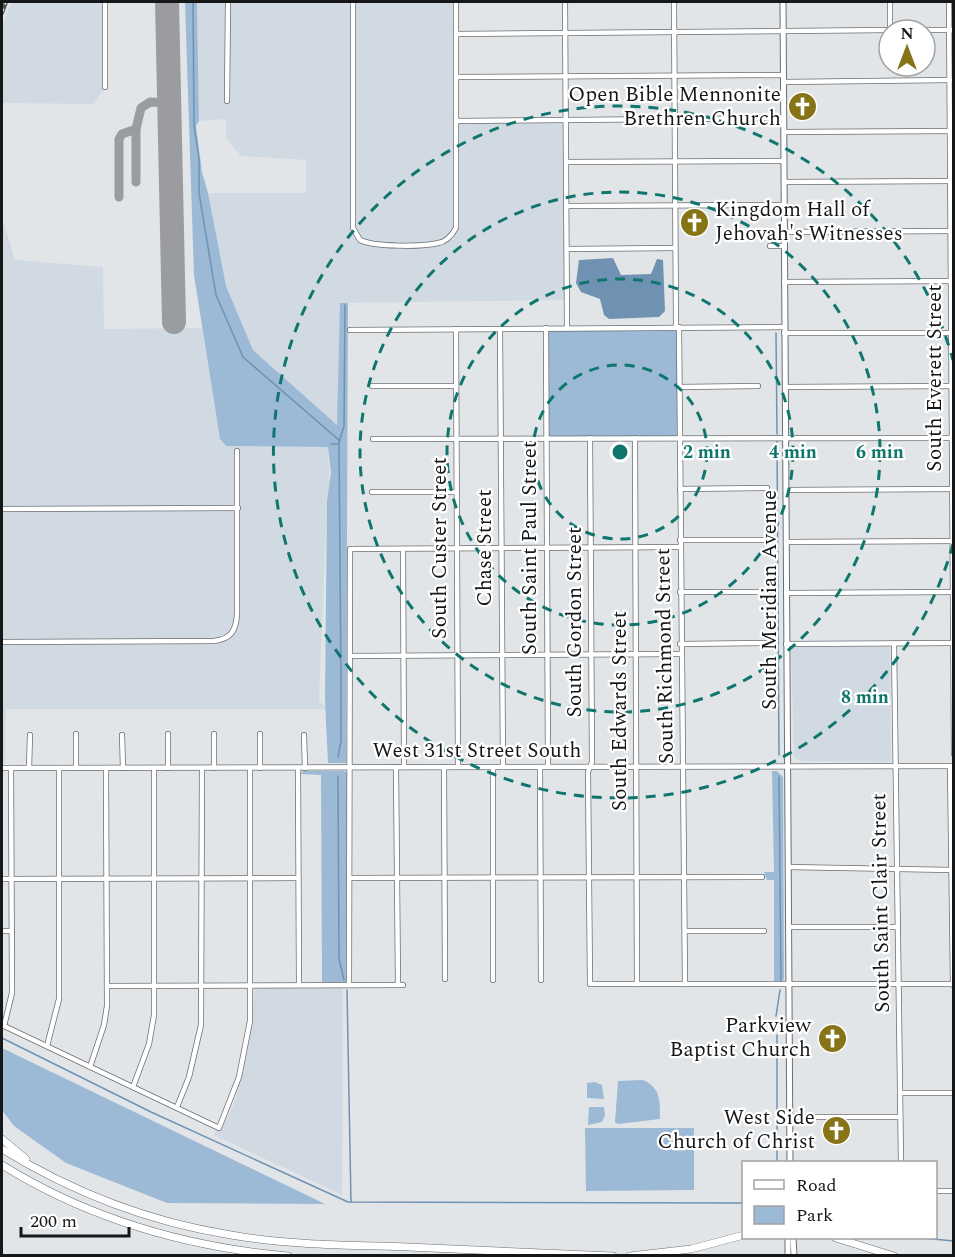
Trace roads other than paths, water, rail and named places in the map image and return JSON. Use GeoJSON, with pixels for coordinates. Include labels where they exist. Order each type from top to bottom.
{"type":"FeatureCollection","features":[{"type":"Feature","properties":{"kind":"highway"},"geometry":{"type":"LineString","coordinates":[[2,1139],[53,1178]]}},
{"type":"Feature","properties":{"kind":"highway"},"geometry":{"type":"LineString","coordinates":[[2,1149],[53,1178],[136,1212],[233,1236],[299,1243],[613,1256]]}},
{"type":"Feature","properties":{"kind":"highway"},"geometry":{"type":"LineString","coordinates":[[2,1164],[68,1201]]}},
{"type":"Feature","properties":{"kind":"highway"},"geometry":{"type":"LineString","coordinates":[[2,1171],[68,1201],[145,1230],[236,1251],[288,1256]]}},
{"type":"Feature","properties":{"kind":"highway"},"geometry":{"type":"LineString","coordinates":[[630,1256],[691,1249],[742,1236]]}},
{"type":"Feature","properties":{"kind":"highway"},"geometry":{"type":"LineString","coordinates":[[839,1239],[894,1256]]}},
{"type":"Feature","properties":{"kind":"main road","name":"South Meridian Avenue"},"geometry":{"type":"LineString","coordinates":[[783,2],[790,1161]]}},
{"type":"Feature","properties":{"kind":"main road"},"geometry":{"type":"LineString","coordinates":[[788,1239],[788,1256]]}},
{"type":"Feature","properties":{"kind":"main road"},"geometry":{"type":"LineString","coordinates":[[793,1239],[794,1256]]}},
{"type":"Feature","properties":{"kind":"street"},"geometry":{"type":"LineString","coordinates":[[105,2],[105,87]]}},
{"type":"Feature","properties":{"kind":"street"},"geometry":{"type":"LineString","coordinates":[[227,101],[228,2]]}},
{"type":"Feature","properties":{"kind":"street"},"geometry":{"type":"LineString","coordinates":[[353,2],[352,223],[359,239],[376,244],[438,244],[452,236],[456,223],[456,2]]}},
{"type":"Feature","properties":{"kind":"street"},"geometry":{"type":"LineString","coordinates":[[565,2],[567,328]]}},
{"type":"Feature","properties":{"kind":"street","name":"South Richmond Street"},"geometry":{"type":"LineString","coordinates":[[674,2],[685,984]]}},
{"type":"Feature","properties":{"kind":"street"},"geometry":{"type":"LineString","coordinates":[[890,2],[890,18]]}},
{"type":"Feature","properties":{"kind":"street","name":"South Everett Street"},"geometry":{"type":"LineString","coordinates":[[950,2],[952,30],[950,80],[954,754]]}},
{"type":"Feature","properties":{"kind":"street"},"geometry":{"type":"LineString","coordinates":[[456,34],[783,33],[877,30]]}},
{"type":"Feature","properties":{"kind":"street"},"geometry":{"type":"LineString","coordinates":[[456,77],[675,76],[950,80]]}},
{"type":"Feature","properties":{"kind":"street"},"geometry":{"type":"LineString","coordinates":[[456,120],[784,118]]}},
{"type":"Feature","properties":{"kind":"street"},"geometry":{"type":"LineString","coordinates":[[784,132],[951,131]]}},
{"type":"Feature","properties":{"kind":"street"},"geometry":{"type":"LineString","coordinates":[[566,162],[784,161]]}},
{"type":"Feature","properties":{"kind":"street"},"geometry":{"type":"LineString","coordinates":[[784,182],[951,181]]}},
{"type":"Feature","properties":{"kind":"street"},"geometry":{"type":"LineString","coordinates":[[567,206],[784,205]]}},
{"type":"Feature","properties":{"kind":"street"},"geometry":{"type":"LineString","coordinates":[[784,232],[951,231]]}},
{"type":"Feature","properties":{"kind":"street"},"geometry":{"type":"LineString","coordinates":[[770,246],[784,246]]}},
{"type":"Feature","properties":{"kind":"street"},"geometry":{"type":"LineString","coordinates":[[567,249],[675,248]]}},
{"type":"Feature","properties":{"kind":"street"},"geometry":{"type":"LineString","coordinates":[[784,282],[951,281]]}},
{"type":"Feature","properties":{"kind":"street"},"geometry":{"type":"LineString","coordinates":[[350,330],[677,327],[952,333]]}},
{"type":"Feature","properties":{"kind":"street","name":"South Saint Paul Street"},"geometry":{"type":"LineString","coordinates":[[546,328],[548,767]]}},
{"type":"Feature","properties":{"kind":"street","name":"South Custer Street"},"geometry":{"type":"LineString","coordinates":[[456,329],[458,767]]}},
{"type":"Feature","properties":{"kind":"street","name":"Chase Street"},"geometry":{"type":"LineString","coordinates":[[500,329],[503,767]]}},
{"type":"Feature","properties":{"kind":"street"},"geometry":{"type":"LineString","coordinates":[[372,386],[456,386]]}},
{"type":"Feature","properties":{"kind":"street"},"geometry":{"type":"LineString","coordinates":[[679,387],[758,386]]}},
{"type":"Feature","properties":{"kind":"street"},"geometry":{"type":"LineString","coordinates":[[785,387],[952,386]]}},
{"type":"Feature","properties":{"kind":"street","name":"South Gordon Street"},"geometry":{"type":"LineString","coordinates":[[590,438],[591,767],[588,772],[590,984],[637,984]]}},
{"type":"Feature","properties":{"kind":"street","name":"South Edwards Street"},"geometry":{"type":"LineString","coordinates":[[635,438],[637,984]]}},
{"type":"Feature","properties":{"kind":"street"},"geometry":{"type":"LineString","coordinates":[[373,439],[952,438]]}},
{"type":"Feature","properties":{"kind":"street"},"geometry":{"type":"LineString","coordinates":[[2,642],[214,641],[224,640],[232,634],[236,627],[237,614],[237,451]]}},
{"type":"Feature","properties":{"kind":"street"},"geometry":{"type":"LineString","coordinates":[[680,489],[767,488]]}},
{"type":"Feature","properties":{"kind":"street"},"geometry":{"type":"LineString","coordinates":[[786,490],[953,489]]}},
{"type":"Feature","properties":{"kind":"street"},"geometry":{"type":"LineString","coordinates":[[372,492],[456,492]]}},
{"type":"Feature","properties":{"kind":"street"},"geometry":{"type":"LineString","coordinates":[[2,509],[238,508]]}},
{"type":"Feature","properties":{"kind":"street"},"geometry":{"type":"LineString","coordinates":[[349,985],[350,549],[591,548],[767,540]]}},
{"type":"Feature","properties":{"kind":"street"},"geometry":{"type":"LineString","coordinates":[[786,542],[953,541]]}},
{"type":"Feature","properties":{"kind":"street"},"geometry":{"type":"LineString","coordinates":[[403,549],[404,767]]}},
{"type":"Feature","properties":{"kind":"street"},"geometry":{"type":"LineString","coordinates":[[680,592],[768,592]]}},
{"type":"Feature","properties":{"kind":"street"},"geometry":{"type":"LineString","coordinates":[[786,593],[953,592]]}},
{"type":"Feature","properties":{"kind":"street"},"geometry":{"type":"LineString","coordinates":[[680,644],[768,643]]}},
{"type":"Feature","properties":{"kind":"street"},"geometry":{"type":"LineString","coordinates":[[786,644],[953,644]]}},
{"type":"Feature","properties":{"kind":"street","name":"South Saint Clair Street"},"geometry":{"type":"LineString","coordinates":[[894,644],[901,1161]]}},
{"type":"Feature","properties":{"kind":"street"},"geometry":{"type":"LineString","coordinates":[[350,656],[680,654]]}},
{"type":"Feature","properties":{"kind":"street"},"geometry":{"type":"LineString","coordinates":[[76,734],[76,768]]}},
{"type":"Feature","properties":{"kind":"street"},"geometry":{"type":"LineString","coordinates":[[168,734],[168,768]]}},
{"type":"Feature","properties":{"kind":"street"},"geometry":{"type":"LineString","coordinates":[[214,734],[214,768]]}},
{"type":"Feature","properties":{"kind":"street"},"geometry":{"type":"LineString","coordinates":[[260,734],[260,768]]}},
{"type":"Feature","properties":{"kind":"street"},"geometry":{"type":"LineString","coordinates":[[29,768],[30,735]]}},
{"type":"Feature","properties":{"kind":"street"},"geometry":{"type":"LineString","coordinates":[[122,735],[123,768]]}},
{"type":"Feature","properties":{"kind":"street"},"geometry":{"type":"LineString","coordinates":[[304,735],[305,768]]}},
{"type":"Feature","properties":{"kind":"street"},"geometry":{"type":"LineString","coordinates":[[637,984],[954,984],[952,766]]}},
{"type":"Feature","properties":{"kind":"street","name":"West 31st Street South"},"geometry":{"type":"LineString","coordinates":[[2,768],[952,766]]}},
{"type":"Feature","properties":{"kind":"street"},"geometry":{"type":"LineString","coordinates":[[107,986],[400,985],[396,767]]}},
{"type":"Feature","properties":{"kind":"street"},"geometry":{"type":"LineString","coordinates":[[444,767],[446,980]]}},
{"type":"Feature","properties":{"kind":"street"},"geometry":{"type":"LineString","coordinates":[[493,767],[493,980]]}},
{"type":"Feature","properties":{"kind":"street"},"geometry":{"type":"LineString","coordinates":[[540,767],[541,980]]}},
{"type":"Feature","properties":{"kind":"street"},"geometry":{"type":"LineString","coordinates":[[10,768],[11,1002],[3,1025],[219,1128],[243,1061],[250,1021],[250,768]]}},
{"type":"Feature","properties":{"kind":"street"},"geometry":{"type":"LineString","coordinates":[[47,1046],[59,1003],[59,768]]}},
{"type":"Feature","properties":{"kind":"street"},"geometry":{"type":"LineString","coordinates":[[90,1067],[104,1025],[107,986],[106,768]]}},
{"type":"Feature","properties":{"kind":"street"},"geometry":{"type":"LineString","coordinates":[[133,1087],[151,1037],[155,986],[154,768]]}},
{"type":"Feature","properties":{"kind":"street"},"geometry":{"type":"LineString","coordinates":[[177,1107],[198,1041],[203,985],[202,768]]}},
{"type":"Feature","properties":{"kind":"street"},"geometry":{"type":"LineString","coordinates":[[298,768],[299,985]]}},
{"type":"Feature","properties":{"kind":"street"},"geometry":{"type":"LineString","coordinates":[[788,867],[952,870]]}},
{"type":"Feature","properties":{"kind":"street"},"geometry":{"type":"LineString","coordinates":[[350,878],[762,877]]}},
{"type":"Feature","properties":{"kind":"street"},"geometry":{"type":"LineString","coordinates":[[2,879],[298,878]]}},
{"type":"Feature","properties":{"kind":"street"},"geometry":{"type":"LineString","coordinates":[[789,927],[898,927]]}},
{"type":"Feature","properties":{"kind":"street"},"geometry":{"type":"LineString","coordinates":[[2,931],[12,931]]}},
{"type":"Feature","properties":{"kind":"street"},"geometry":{"type":"LineString","coordinates":[[685,931],[764,931]]}},
{"type":"Feature","properties":{"kind":"street"},"geometry":{"type":"LineString","coordinates":[[900,1093],[954,1093]]}},
{"type":"Feature","properties":{"kind":"street"},"geometry":{"type":"LineString","coordinates":[[790,1117],[900,1117]]}},
{"type":"Feature","properties":{"kind":"street"},"geometry":{"type":"LineString","coordinates":[[937,1191],[954,1191]]}},
{"type":"Feature","properties":{"kind":"waterway"},"geometry":{"type":"LineString","coordinates":[[193,2],[194,125],[199,159],[199,193],[216,295],[243,357],[340,441]]}},
{"type":"Feature","properties":{"kind":"waterway"},"geometry":{"type":"LineString","coordinates":[[338,757],[341,741],[339,442],[344,426],[345,305]]}},
{"type":"Feature","properties":{"kind":"waterway"},"geometry":{"type":"LineString","coordinates":[[776,333],[777,434]]}},
{"type":"Feature","properties":{"kind":"waterway"},"geometry":{"type":"LineString","coordinates":[[777,441],[779,755]]}},
{"type":"Feature","properties":{"kind":"waterway"},"geometry":{"type":"LineString","coordinates":[[331,444],[339,444]]}},
{"type":"Feature","properties":{"kind":"waterway"},"geometry":{"type":"LineString","coordinates":[[338,776],[339,959],[344,980]]}},
{"type":"Feature","properties":{"kind":"waterway"},"geometry":{"type":"LineString","coordinates":[[779,777],[781,981]]}},
{"type":"Feature","properties":{"kind":"waterway"},"geometry":{"type":"LineString","coordinates":[[347,990],[351,1202]]}},
{"type":"Feature","properties":{"kind":"waterway"},"geometry":{"type":"LineString","coordinates":[[776,1016],[780,990]]}},
{"type":"Feature","properties":{"kind":"waterway"},"geometry":{"type":"LineString","coordinates":[[777,1035],[777,1161]]}},
{"type":"Feature","properties":{"kind":"waterway"},"geometry":{"type":"LineString","coordinates":[[2,1038],[151,1112],[348,1202],[742,1203]]}},
{"type":"Feature","properties":{"kind":"waterway"},"geometry":{"type":"LineString","coordinates":[[933,1239],[954,1241]]}},
{"type":"Feature","properties":{"kind":"railway"},"geometry":{"type":"LineString","coordinates":[[2,13],[6,2]]}},
{"type":"Feature","properties":{"kind":"place","name":"Open Bible Mennonite Brethren Church"},"geometry":{"type":"Point","coordinates":[802,107]}},
{"type":"Feature","properties":{"kind":"place","name":"Kingdom Hall of Jehovah's Witnesses"},"geometry":{"type":"Point","coordinates":[694,222]}},
{"type":"Feature","properties":{"kind":"place","name":"Parkview Baptist Church"},"geometry":{"type":"Point","coordinates":[832,1038]}},
{"type":"Feature","properties":{"kind":"place","name":"West Side Church of Christ"},"geometry":{"type":"Point","coordinates":[836,1130]}}]}
